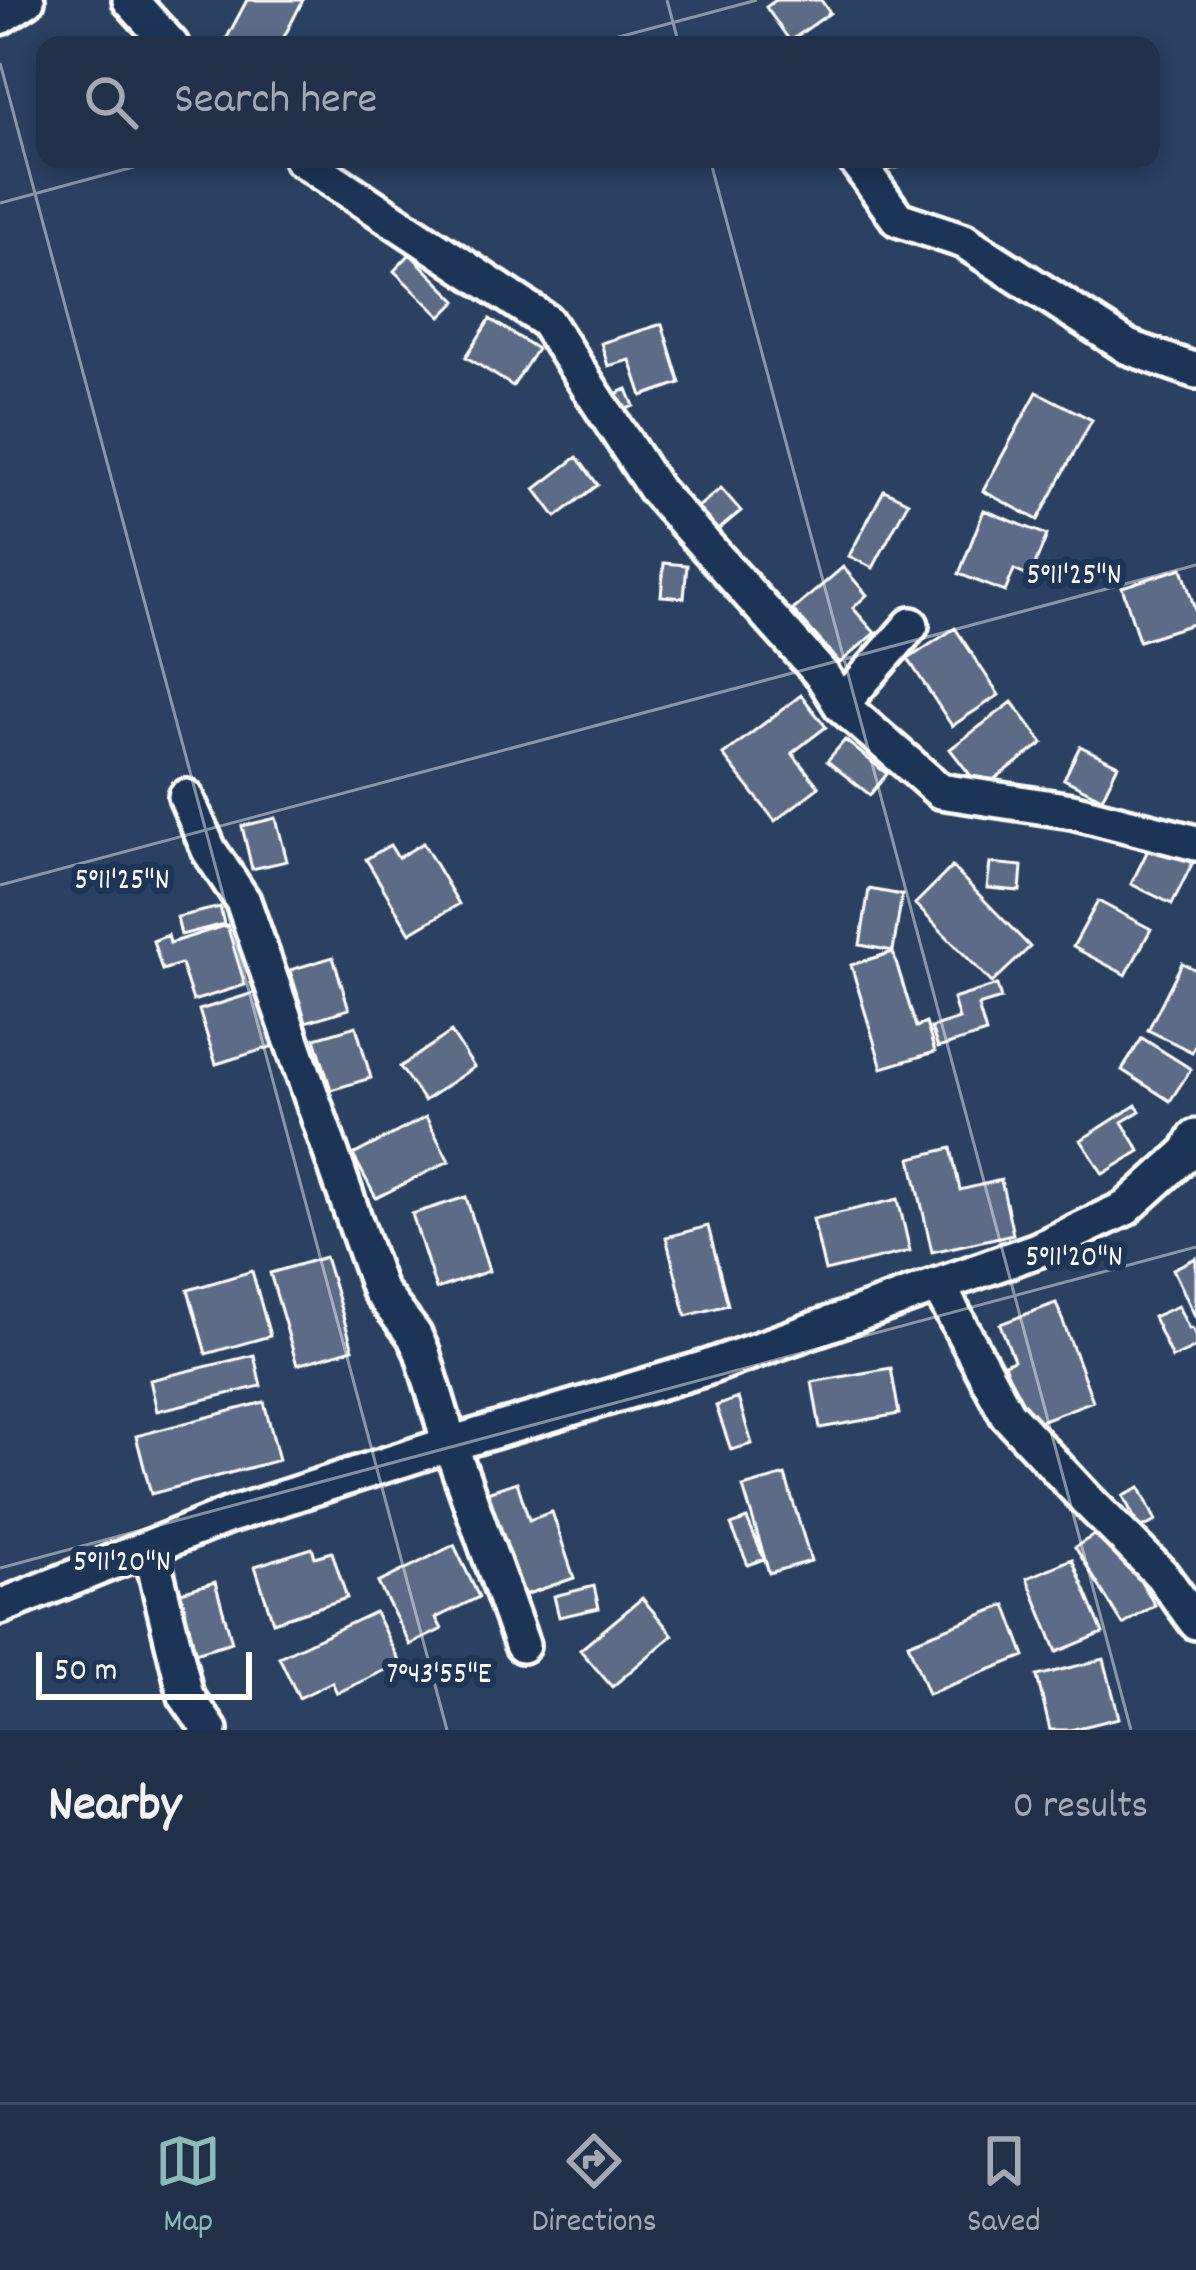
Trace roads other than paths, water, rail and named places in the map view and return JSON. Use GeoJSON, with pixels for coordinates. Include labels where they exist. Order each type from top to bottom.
{"type":"FeatureCollection","features":[{"type":"Feature","properties":{"kind":"street"},"geometry":{"type":"LineString","coordinates":[[0,16],[27,0]]}},
{"type":"Feature","properties":{"kind":"street"},"geometry":{"type":"LineString","coordinates":[[130,0],[163,36]]}},
{"type":"Feature","properties":{"kind":"street"},"geometry":{"type":"LineString","coordinates":[[315,168],[546,321],[655,489],[823,676],[841,705],[940,791],[1072,811],[1196,843]]}},
{"type":"Feature","properties":{"kind":"street"},"geometry":{"type":"LineString","coordinates":[[861,168],[898,219],[964,241],[1128,347],[1196,371]]}},
{"type":"Feature","properties":{"kind":"street"},"geometry":{"type":"LineString","coordinates":[[841,705],[911,625]]}},
{"type":"Feature","properties":{"kind":"street"},"geometry":{"type":"LineString","coordinates":[[187,797],[209,850],[243,901],[379,1290],[415,1335],[521,1645]]}},
{"type":"Feature","properties":{"kind":"street"},"geometry":{"type":"LineString","coordinates":[[0,1607],[227,1516],[706,1368],[1037,1250],[1126,1208],[1187,1152],[1196,1137]]}},
{"type":"Feature","properties":{"kind":"street"},"geometry":{"type":"LineString","coordinates":[[938,1285],[1007,1414],[1161,1574],[1196,1622]]}},
{"type":"Feature","properties":{"kind":"street"},"geometry":{"type":"LineString","coordinates":[[150,1548],[186,1696],[210,1730]]}}]}
